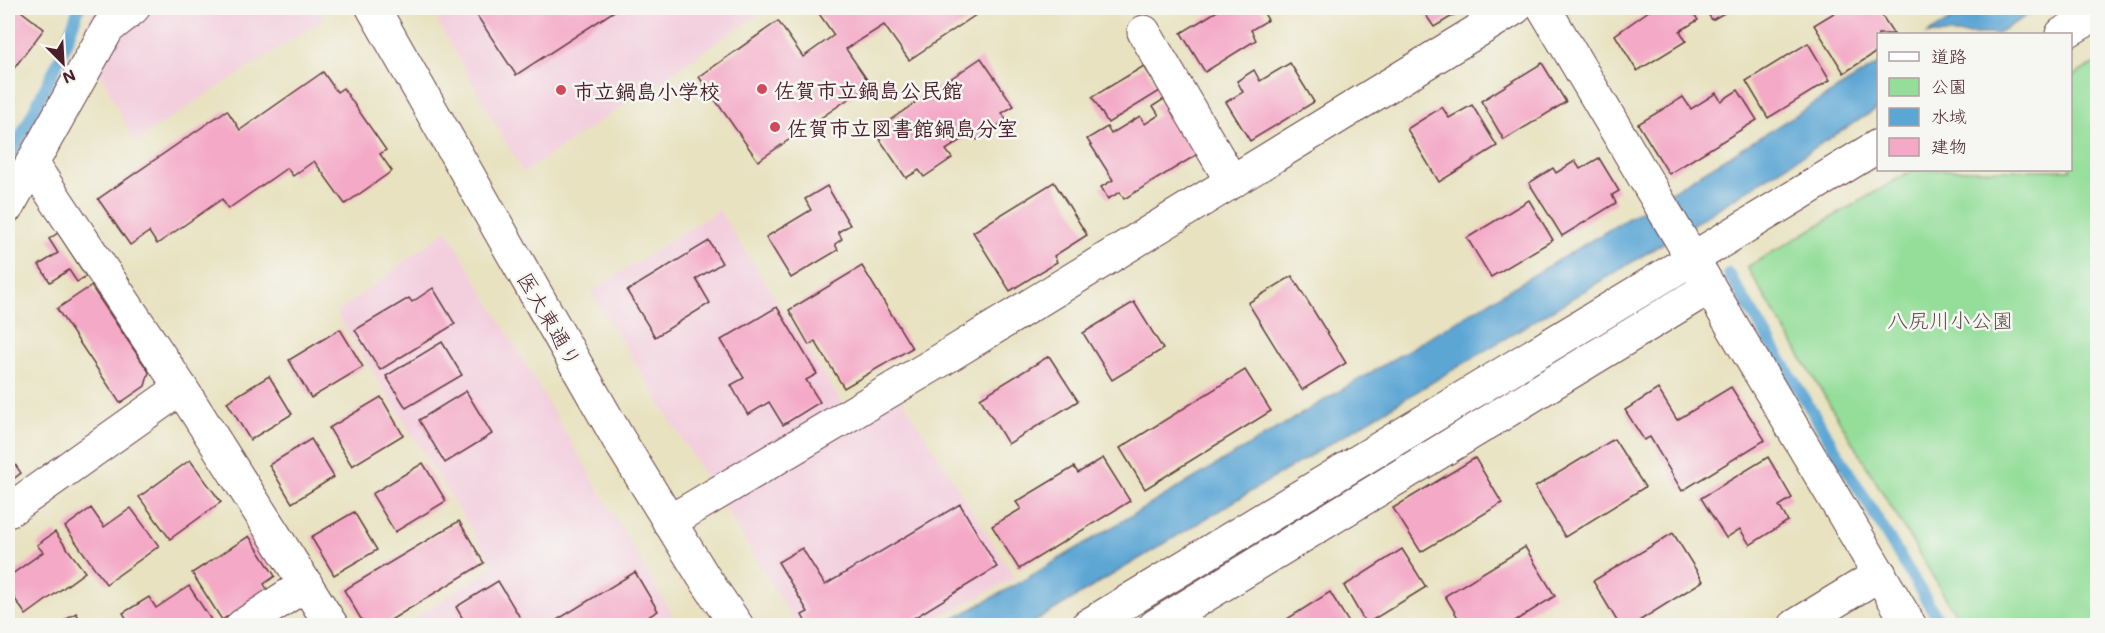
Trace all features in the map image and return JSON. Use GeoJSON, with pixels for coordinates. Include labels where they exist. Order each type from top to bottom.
{"type":"FeatureCollection","features":[{"type":"Feature","properties":{"kind":"street"},"geometry":{"type":"LineString","coordinates":[[8,206],[108,28],[133,8]]}},
{"type":"Feature","properties":{"kind":"street","name":"医大東通り"},"geometry":{"type":"LineString","coordinates":[[373,8],[669,522],[737,626]]}},
{"type":"Feature","properties":{"kind":"street"},"geometry":{"type":"LineString","coordinates":[[669,522],[938,362],[1515,8]]}},
{"type":"Feature","properties":{"kind":"street"},"geometry":{"type":"LineString","coordinates":[[1544,8],[1910,626]]}},
{"type":"Feature","properties":{"kind":"street"},"geometry":{"type":"LineString","coordinates":[[2064,33],[2097,13]]}},
{"type":"Feature","properties":{"kind":"street"},"geometry":{"type":"LineString","coordinates":[[1144,32],[1233,182]]}},
{"type":"Feature","properties":{"kind":"street"},"geometry":{"type":"LineString","coordinates":[[1086,626],[1687,251],[1877,147]]}},
{"type":"Feature","properties":{"kind":"street"},"geometry":{"type":"LineString","coordinates":[[32,164],[181,388],[332,626]]}},
{"type":"Feature","properties":{"kind":"street"},"geometry":{"type":"LineString","coordinates":[[1155,626],[1708,288]]}},
{"type":"Feature","properties":{"kind":"street"},"geometry":{"type":"LineString","coordinates":[[8,511],[181,388]]}},
{"type":"Feature","properties":{"kind":"street"},"geometry":{"type":"LineString","coordinates":[[1795,626],[1880,574]]}},
{"type":"Feature","properties":{"kind":"street"},"geometry":{"type":"LineString","coordinates":[[242,626],[306,584]]}},
{"type":"Feature","properties":{"kind":"shaded area"},"geometry":{"type":"Polygon","coordinates":[[[94,8],[318,8],[324,19],[134,142],[82,36],[94,8]]]}},
{"type":"Feature","properties":{"kind":"shaded area","name":"市立鍋島小学校"},"geometry":{"type":"Polygon","coordinates":[[[430,8],[768,8],[523,173],[430,8]]]}},
{"type":"Feature","properties":{"kind":"shaded area"},"geometry":{"type":"Polygon","coordinates":[[[719,210],[854,422],[900,396],[1015,578],[923,625],[797,625],[591,292],[719,210]]]}},
{"type":"Feature","properties":{"kind":"shaded area"},"geometry":{"type":"Polygon","coordinates":[[[447,230],[678,625],[405,625],[494,566],[336,313],[447,230]]]}},
{"type":"Feature","properties":{"kind":"green space","name":"八尻川小公園"},"geometry":{"type":"Polygon","coordinates":[[[2097,62],[2097,625],[1962,625],[1747,267],[1911,171],[2072,171],[2072,76],[2097,62]]]}},
{"type":"Feature","properties":{"kind":"water"},"geometry":{"type":"Polygon","coordinates":[[[1970,8],[2040,8],[1998,33],[1929,33],[1970,8]]]}},
{"type":"Feature","properties":{"kind":"water"},"geometry":{"type":"Polygon","coordinates":[[[1877,65],[1877,109],[1647,253],[1029,625],[941,626],[1019,583],[1637,213],[1877,65]]]}},
{"type":"Feature","properties":{"kind":"building"},"geometry":{"type":"Polygon","coordinates":[[[8,8],[17,8],[44,29],[8,76],[8,8]]]}},
{"type":"Feature","properties":{"kind":"building"},"geometry":{"type":"Polygon","coordinates":[[[472,8],[619,8],[516,75],[472,8]]]}},
{"type":"Feature","properties":{"kind":"building"},"geometry":{"type":"Polygon","coordinates":[[[815,8],[986,8],[909,60],[884,25],[846,49],[870,84],[758,161],[699,77],[778,21],[803,57],[834,35],[815,8]]]}},
{"type":"Feature","properties":{"kind":"building"},"geometry":{"type":"Polygon","coordinates":[[[1222,8],[1261,8],[1268,20],[1251,30],[1256,40],[1205,72],[1181,33],[1222,8]]]}},
{"type":"Feature","properties":{"kind":"building"},"geometry":{"type":"Polygon","coordinates":[[[1421,8],[1466,8],[1434,27],[1421,8]]]}},
{"type":"Feature","properties":{"kind":"building"},"geometry":{"type":"Polygon","coordinates":[[[1653,8],[1690,8],[1698,20],[1680,31],[1686,41],[1637,71],[1615,35],[1653,8]]]}},
{"type":"Feature","properties":{"kind":"building"},"geometry":{"type":"Polygon","coordinates":[[[1704,8],[1733,8],[1712,20],[1704,8]]]}},
{"type":"Feature","properties":{"kind":"building"},"geometry":{"type":"Polygon","coordinates":[[[1842,8],[1877,8],[1893,33],[1877,33],[1877,52],[1844,73],[1814,25],[1842,8]]]}},
{"type":"Feature","properties":{"kind":"building"},"geometry":{"type":"Polygon","coordinates":[[[1808,43],[1830,80],[1768,118],[1746,81],[1808,43]]]}},
{"type":"Feature","properties":{"kind":"building"},"geometry":{"type":"Polygon","coordinates":[[[981,58],[1014,106],[1002,113],[1006,120],[977,140],[972,133],[946,150],[952,158],[924,177],[919,170],[906,178],[874,131],[981,58]]]}},
{"type":"Feature","properties":{"kind":"building"},"geometry":{"type":"Polygon","coordinates":[[[1290,63],[1314,102],[1250,141],[1226,102],[1243,92],[1237,81],[1254,70],[1260,81],[1290,63]]]}},
{"type":"Feature","properties":{"kind":"building"},"geometry":{"type":"Polygon","coordinates":[[[1542,63],[1566,102],[1504,140],[1481,101],[1542,63]]]}},
{"type":"Feature","properties":{"kind":"building"},"geometry":{"type":"Polygon","coordinates":[[[1144,66],[1160,91],[1108,123],[1092,97],[1144,66]]]}},
{"type":"Feature","properties":{"kind":"building"},"geometry":{"type":"Polygon","coordinates":[[[323,72],[337,92],[343,88],[386,150],[380,154],[392,171],[345,204],[314,161],[293,176],[287,168],[228,209],[222,199],[157,244],[149,232],[130,245],[98,199],[227,110],[240,130],[323,72]]]}},
{"type":"Feature","properties":{"kind":"building"},"geometry":{"type":"Polygon","coordinates":[[[1738,90],[1757,120],[1669,174],[1638,124],[1683,97],[1691,109],[1716,93],[1721,101],[1738,90]]]}},
{"type":"Feature","properties":{"kind":"building"},"geometry":{"type":"Polygon","coordinates":[[[1164,99],[1198,154],[1124,199],[1120,192],[1108,199],[1101,187],[1113,180],[1087,139],[1107,127],[1111,134],[1140,116],[1145,124],[1159,115],[1153,106],[1164,99]]]}},
{"type":"Feature","properties":{"kind":"building"},"geometry":{"type":"Polygon","coordinates":[[[1472,105],[1497,146],[1439,182],[1407,129],[1442,107],[1449,118],[1472,105]]]}},
{"type":"Feature","properties":{"kind":"building"},"geometry":{"type":"Polygon","coordinates":[[[1599,158],[1619,191],[1612,195],[1616,203],[1562,236],[1529,183],[1553,168],[1556,173],[1575,161],[1580,169],[1599,158]]]}},
{"type":"Feature","properties":{"kind":"building"},"geometry":{"type":"Polygon","coordinates":[[[1054,182],[1087,235],[1054,256],[1057,262],[1010,291],[973,232],[1054,182]]]}},
{"type":"Feature","properties":{"kind":"building"},"geometry":{"type":"Polygon","coordinates":[[[827,186],[850,225],[838,232],[842,239],[835,244],[838,250],[791,278],[766,237],[811,210],[805,199],[827,186]]]}},
{"type":"Feature","properties":{"kind":"building"},"geometry":{"type":"Polygon","coordinates":[[[1529,200],[1553,240],[1491,277],[1467,238],[1529,200]]]}},
{"type":"Feature","properties":{"kind":"building"},"geometry":{"type":"Polygon","coordinates":[[[58,233],[86,276],[77,282],[69,270],[50,282],[39,265],[58,253],[49,239],[58,233]]]}},
{"type":"Feature","properties":{"kind":"building"},"geometry":{"type":"Polygon","coordinates":[[[709,241],[722,263],[696,279],[710,303],[655,337],[627,291],[709,241]]]}},
{"type":"Feature","properties":{"kind":"building"},"geometry":{"type":"Polygon","coordinates":[[[862,266],[912,348],[844,388],[815,341],[809,345],[789,310],[862,266]]]}},
{"type":"Feature","properties":{"kind":"building"},"geometry":{"type":"Polygon","coordinates":[[[1292,276],[1346,363],[1302,390],[1248,303],[1292,276]]]}},
{"type":"Feature","properties":{"kind":"building"},"geometry":{"type":"Polygon","coordinates":[[[91,286],[149,372],[145,386],[120,403],[57,309],[91,286]]]}},
{"type":"Feature","properties":{"kind":"building"},"geometry":{"type":"Polygon","coordinates":[[[433,288],[455,324],[380,370],[355,330],[409,298],[412,302],[433,288]]]}},
{"type":"Feature","properties":{"kind":"building"},"geometry":{"type":"Polygon","coordinates":[[[1134,302],[1163,349],[1112,380],[1083,333],[1134,302]]]}},
{"type":"Feature","properties":{"kind":"building"},"geometry":{"type":"Polygon","coordinates":[[[777,307],[817,374],[806,380],[820,402],[783,425],[769,402],[748,415],[731,385],[744,378],[721,340],[777,307]]]}},
{"type":"Feature","properties":{"kind":"building"},"geometry":{"type":"Polygon","coordinates":[[[340,329],[363,367],[311,398],[289,360],[340,329]]]}},
{"type":"Feature","properties":{"kind":"building"},"geometry":{"type":"Polygon","coordinates":[[[442,342],[462,375],[406,408],[386,376],[442,342]]]}},
{"type":"Feature","properties":{"kind":"building"},"geometry":{"type":"Polygon","coordinates":[[[1049,356],[1078,401],[1008,444],[980,398],[1049,356]]]}},
{"type":"Feature","properties":{"kind":"building"},"geometry":{"type":"Polygon","coordinates":[[[1245,370],[1271,411],[1145,489],[1120,448],[1245,370]]]}},
{"type":"Feature","properties":{"kind":"building"},"geometry":{"type":"Polygon","coordinates":[[[269,376],[292,414],[250,440],[227,402],[269,376]]]}},
{"type":"Feature","properties":{"kind":"building"},"geometry":{"type":"Polygon","coordinates":[[[1731,387],[1765,440],[1682,491],[1650,437],[1644,440],[1625,410],[1658,389],[1677,420],[1731,387]]]}},
{"type":"Feature","properties":{"kind":"building"},"geometry":{"type":"Polygon","coordinates":[[[466,391],[492,434],[445,463],[419,420],[466,391]]]}},
{"type":"Feature","properties":{"kind":"building"},"geometry":{"type":"Polygon","coordinates":[[[381,397],[403,435],[352,466],[329,428],[381,397]]]}},
{"type":"Feature","properties":{"kind":"building"},"geometry":{"type":"Polygon","coordinates":[[[311,439],[334,477],[292,503],[269,465],[311,439]]]}},
{"type":"Feature","properties":{"kind":"building"},"geometry":{"type":"Polygon","coordinates":[[[1614,439],[1645,487],[1565,537],[1535,487],[1614,439]]]}},
{"type":"Feature","properties":{"kind":"building"},"geometry":{"type":"Polygon","coordinates":[[[8,454],[21,473],[8,483],[8,454]]]}},
{"type":"Feature","properties":{"kind":"building"},"geometry":{"type":"Polygon","coordinates":[[[1768,457],[1792,498],[1779,506],[1788,521],[1750,545],[1740,529],[1726,538],[1701,498],[1768,457]]]}},
{"type":"Feature","properties":{"kind":"building"},"geometry":{"type":"Polygon","coordinates":[[[1103,458],[1130,501],[1019,569],[992,526],[1021,509],[1016,502],[1074,467],[1078,473],[1103,458]]]}},
{"type":"Feature","properties":{"kind":"building"},"geometry":{"type":"Polygon","coordinates":[[[1475,458],[1502,503],[1421,552],[1393,508],[1475,458]]]}},
{"type":"Feature","properties":{"kind":"building"},"geometry":{"type":"Polygon","coordinates":[[[190,460],[221,502],[170,539],[139,497],[190,460]]]}},
{"type":"Feature","properties":{"kind":"building"},"geometry":{"type":"Polygon","coordinates":[[[423,463],[446,501],[395,532],[372,494],[423,463]]]}},
{"type":"Feature","properties":{"kind":"building"},"geometry":{"type":"Polygon","coordinates":[[[960,504],[997,567],[901,626],[808,626],[802,615],[808,612],[778,562],[802,548],[825,585],[960,504]]]}},
{"type":"Feature","properties":{"kind":"building"},"geometry":{"type":"Polygon","coordinates":[[[91,508],[104,527],[131,508],[159,546],[106,584],[65,527],[91,508]]]}},
{"type":"Feature","properties":{"kind":"building"},"geometry":{"type":"Polygon","coordinates":[[[354,512],[377,550],[334,575],[311,537],[354,512]]]}},
{"type":"Feature","properties":{"kind":"building"},"geometry":{"type":"Polygon","coordinates":[[[459,521],[484,563],[381,626],[365,626],[344,590],[459,521]]]}},
{"type":"Feature","properties":{"kind":"building"},"geometry":{"type":"Polygon","coordinates":[[[55,532],[85,572],[26,615],[8,589],[8,577],[43,552],[37,545],[55,532]]]}},
{"type":"Feature","properties":{"kind":"building"},"geometry":{"type":"Polygon","coordinates":[[[1673,533],[1703,581],[1631,626],[1620,626],[1593,581],[1673,533]]]}},
{"type":"Feature","properties":{"kind":"building"},"geometry":{"type":"Polygon","coordinates":[[[249,536],[275,576],[264,584],[268,591],[222,620],[192,573],[249,536]]]}},
{"type":"Feature","properties":{"kind":"building"},"geometry":{"type":"Polygon","coordinates":[[[1525,547],[1555,596],[1507,626],[1463,626],[1445,596],[1525,547]]]}},
{"type":"Feature","properties":{"kind":"building"},"geometry":{"type":"Polygon","coordinates":[[[1402,549],[1426,587],[1366,624],[1344,586],[1402,549]]]}},
{"type":"Feature","properties":{"kind":"building"},"geometry":{"type":"Polygon","coordinates":[[[635,572],[658,611],[633,626],[547,626],[635,572]]]}},
{"type":"Feature","properties":{"kind":"building"},"geometry":{"type":"Polygon","coordinates":[[[498,581],[525,626],[467,626],[456,607],[498,581]]]}},
{"type":"Feature","properties":{"kind":"building"},"geometry":{"type":"Polygon","coordinates":[[[189,586],[213,623],[210,626],[131,626],[123,613],[149,597],[156,608],[189,586]]]}},
{"type":"Feature","properties":{"kind":"building"},"geometry":{"type":"Polygon","coordinates":[[[1330,592],[1351,626],[1276,626],[1330,592]]]}},
{"type":"Feature","properties":{"kind":"building"},"geometry":{"type":"Polygon","coordinates":[[[76,613],[84,626],[56,626],[76,613]]]}},
{"type":"Feature","properties":{"kind":"waterway"},"geometry":{"type":"LineString","coordinates":[[8,162],[61,56],[79,8]]}},
{"type":"Feature","properties":{"kind":"waterway"},"geometry":{"type":"LineString","coordinates":[[1729,274],[1942,626]]}},
{"type":"Feature","properties":{"kind":"place","name":"佐賀市立鍋島公民館"},"geometry":{"type":"Point","coordinates":[762,89]}},
{"type":"Feature","properties":{"kind":"place","name":"市立鍋島小学校"},"geometry":{"type":"Point","coordinates":[561,90]}},
{"type":"Feature","properties":{"kind":"place","name":"佐賀市立図書館鍋島分室"},"geometry":{"type":"Point","coordinates":[775,127]}}]}
